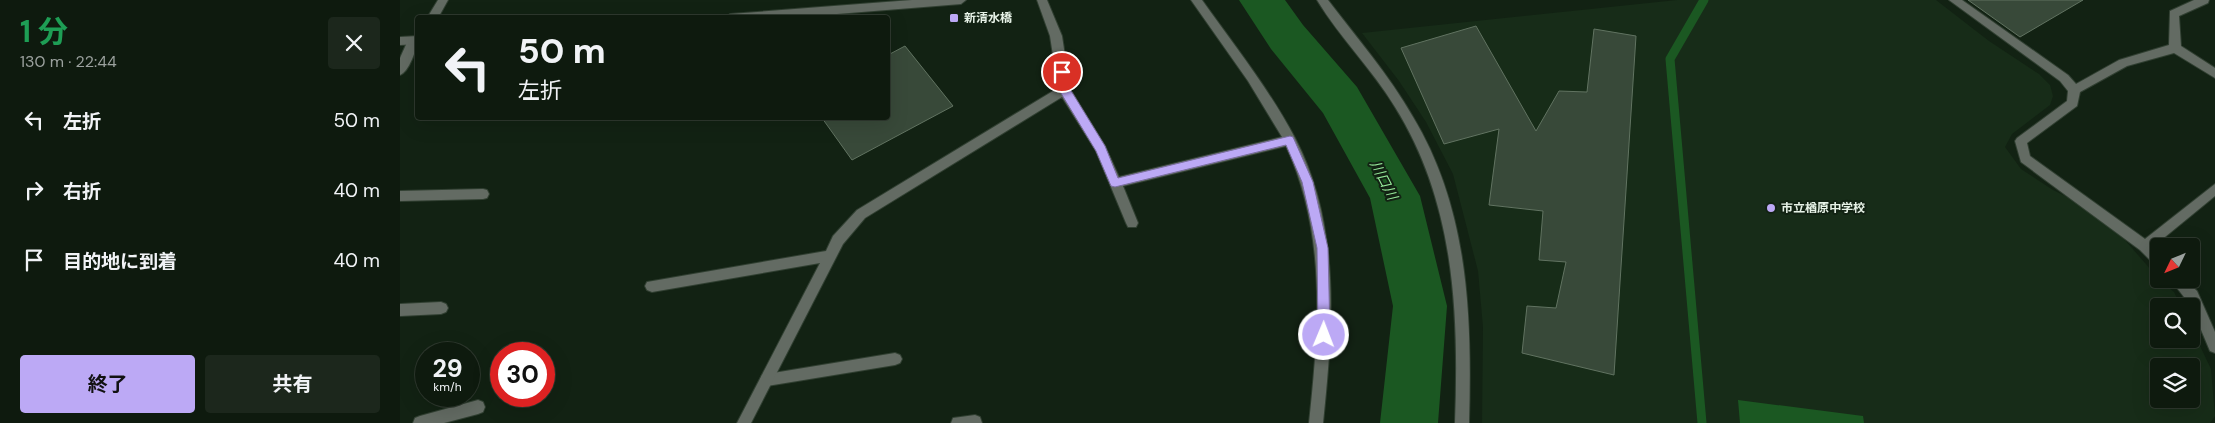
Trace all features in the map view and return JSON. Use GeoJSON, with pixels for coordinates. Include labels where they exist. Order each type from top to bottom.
{"type":"FeatureCollection","features":[{"type":"Feature","properties":{"kind":"street"},"geometry":{"type":"LineString","coordinates":[[434,15],[442,0]]}},
{"type":"Feature","properties":{"kind":"street"},"geometry":{"type":"LineString","coordinates":[[768,15],[961,0]]}},
{"type":"Feature","properties":{"kind":"street"},"geometry":{"type":"LineString","coordinates":[[1042,0],[1056,36],[1064,90],[1101,149],[1132,223]]}},
{"type":"Feature","properties":{"kind":"street"},"geometry":{"type":"LineString","coordinates":[[1196,0],[1270,105],[1290,140],[1308,182],[1323,248],[1325,321],[1316,423]]}},
{"type":"Feature","properties":{"kind":"street"},"geometry":{"type":"LineString","coordinates":[[1322,0],[1399,103],[1420,139],[1444,198],[1458,261],[1463,311],[1462,423]]}},
{"type":"Feature","properties":{"kind":"street"},"geometry":{"type":"LineString","coordinates":[[1954,0],[2064,78],[2074,90],[2073,103],[2021,141],[2025,158],[2150,251]]}},
{"type":"Feature","properties":{"kind":"street"},"geometry":{"type":"LineString","coordinates":[[2175,48],[2174,14],[2204,0]]}},
{"type":"Feature","properties":{"kind":"street"},"geometry":{"type":"LineString","coordinates":[[400,41],[415,39]]}},
{"type":"Feature","properties":{"kind":"street"},"geometry":{"type":"LineString","coordinates":[[400,46],[415,39]]}},
{"type":"Feature","properties":{"kind":"street"},"geometry":{"type":"LineString","coordinates":[[400,71],[415,41]]}},
{"type":"Feature","properties":{"kind":"street"},"geometry":{"type":"LineString","coordinates":[[2074,90],[2123,63],[2175,48],[2215,74]]}},
{"type":"Feature","properties":{"kind":"street"},"geometry":{"type":"LineString","coordinates":[[747,422],[766,380],[829,256],[838,240],[861,214],[931,173],[1064,90]]}},
{"type":"Feature","properties":{"kind":"street"},"geometry":{"type":"LineString","coordinates":[[1115,183],[1290,140]]}},
{"type":"Feature","properties":{"kind":"street"},"geometry":{"type":"LineString","coordinates":[[2145,246],[2215,189]]}},
{"type":"Feature","properties":{"kind":"street"},"geometry":{"type":"LineString","coordinates":[[400,196],[483,194]]}},
{"type":"Feature","properties":{"kind":"street"},"geometry":{"type":"LineString","coordinates":[[652,286],[829,256]]}},
{"type":"Feature","properties":{"kind":"street"},"geometry":{"type":"LineString","coordinates":[[2185,288],[2192,295],[2215,346]]}},
{"type":"Feature","properties":{"kind":"street"},"geometry":{"type":"LineString","coordinates":[[400,310],[441,308]]}},
{"type":"Feature","properties":{"kind":"street"},"geometry":{"type":"LineString","coordinates":[[766,380],[895,359]]}},
{"type":"Feature","properties":{"kind":"street"},"geometry":{"type":"LineString","coordinates":[[420,423],[478,407]]}},
{"type":"Feature","properties":{"kind":"street"},"geometry":{"type":"LineString","coordinates":[[958,423],[975,422]]}},
{"type":"Feature","properties":{"kind":"shaded area","name":"市立楢原中学校"},"geometry":{"type":"Polygon","coordinates":[[[1677,0],[1936,0],[1989,41],[2039,74],[2050,85],[2053,96],[2050,105],[2012,134],[2005,147],[2021,169],[2053,190],[2103,215],[2150,269],[2150,288],[2169,288],[2174,292],[2177,298],[2150,298],[2150,348],[2200,348],[2200,346],[2211,369],[2215,416],[2210,423],[1482,423],[1483,327],[1478,271],[1453,174],[1426,122],[1399,81],[1362,33],[1677,0]]]}},
{"type":"Feature","properties":{"kind":"shaded area"},"geometry":{"type":"Polygon","coordinates":[[[1738,400],[1863,416],[1864,423],[1740,423],[1738,400]]]}},
{"type":"Feature","properties":{"kind":"building"},"geometry":{"type":"Polygon","coordinates":[[[1968,0],[2083,0],[2020,37],[1968,0]]]}},
{"type":"Feature","properties":{"kind":"building"},"geometry":{"type":"Polygon","coordinates":[[[1476,26],[1536,131],[1559,91],[1587,92],[1594,29],[1636,36],[1614,375],[1522,353],[1527,306],[1556,308],[1566,262],[1539,260],[1543,211],[1489,205],[1499,129],[1444,144],[1401,48],[1476,26]]]}},
{"type":"Feature","properties":{"kind":"building"},"geometry":{"type":"Polygon","coordinates":[[[905,46],[953,106],[852,160],[823,120],[890,120],[890,54],[905,46]]]}},
{"type":"Feature","properties":{"kind":"waterway","name":"川口川"},"geometry":{"type":"LineString","coordinates":[[1261,0],[1287,37],[1340,100],[1395,196],[1420,306],[1409,423]]}},
{"type":"Feature","properties":{"kind":"waterway"},"geometry":{"type":"LineString","coordinates":[[1702,423],[1670,59],[1704,0]]}},
{"type":"Feature","properties":{"kind":"place","name":"新清水橋"},"geometry":{"type":"Point","coordinates":[954,18]}},
{"type":"Feature","properties":{"kind":"place","name":"市立楢原中学校"},"geometry":{"type":"Point","coordinates":[1771,208]}},
{"type":"Feature","properties":{"kind":"route"},"geometry":{"type":"LineString","coordinates":[[1062,72],[1064,90],[1101,149],[1115,183],[1290,140],[1308,182],[1323,248],[1324,335]]}}]}
